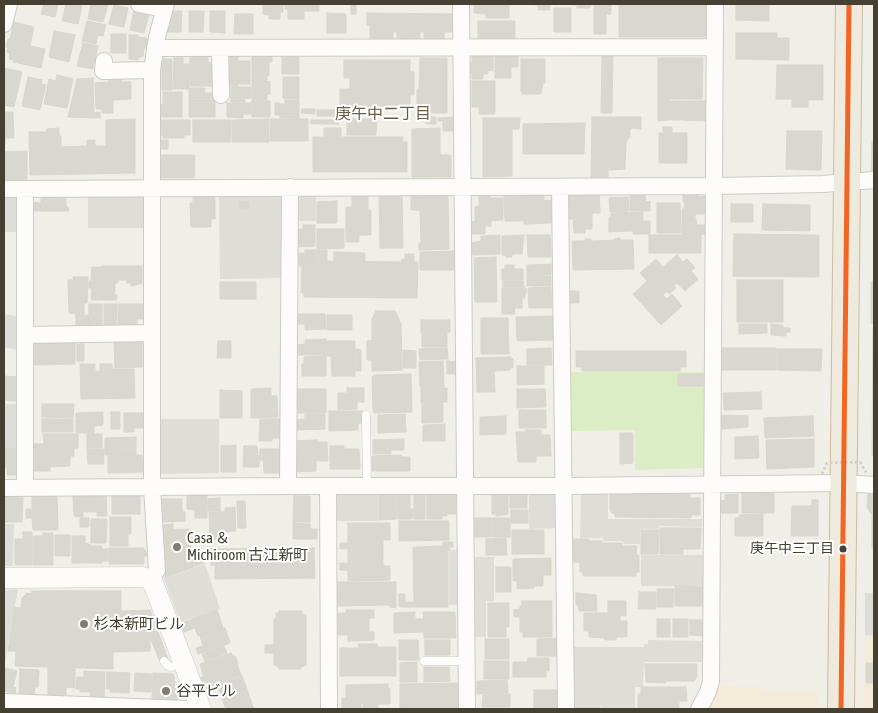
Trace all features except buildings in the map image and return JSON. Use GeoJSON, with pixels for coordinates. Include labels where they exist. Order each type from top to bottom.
{"type":"FeatureCollection","features":[{"type":"Feature","properties":{"kind":"highway"},"geometry":{"type":"LineString","coordinates":[[841,709],[852,479],[847,182],[849,4]]}},
{"type":"Feature","properties":{"kind":"street"},"geometry":{"type":"LineString","coordinates":[[4,24],[8,4]]}},
{"type":"Feature","properties":{"kind":"street"},"geometry":{"type":"LineString","coordinates":[[139,4],[165,7],[155,48],[152,70],[152,487],[157,570],[151,580]]}},
{"type":"Feature","properties":{"kind":"street"},"geometry":{"type":"LineString","coordinates":[[460,4],[462,48],[467,709]]}},
{"type":"Feature","properties":{"kind":"street"},"geometry":{"type":"LineString","coordinates":[[698,709],[710,687],[711,681],[715,4]]}},
{"type":"Feature","properties":{"kind":"street"},"geometry":{"type":"LineString","coordinates":[[155,48],[715,47]]}},
{"type":"Feature","properties":{"kind":"street"},"geometry":{"type":"LineString","coordinates":[[220,48],[221,95]]}},
{"type":"Feature","properties":{"kind":"street"},"geometry":{"type":"LineString","coordinates":[[104,60],[103,71],[152,70]]}},
{"type":"Feature","properties":{"kind":"street"},"geometry":{"type":"LineString","coordinates":[[4,189],[714,186],[874,180]]}},
{"type":"Feature","properties":{"kind":"street"},"geometry":{"type":"LineString","coordinates":[[288,486],[290,187]]}},
{"type":"Feature","properties":{"kind":"street"},"geometry":{"type":"LineString","coordinates":[[560,187],[566,709]]}},
{"type":"Feature","properties":{"kind":"street"},"geometry":{"type":"LineString","coordinates":[[25,189],[25,487]]}},
{"type":"Feature","properties":{"kind":"street"},"geometry":{"type":"LineString","coordinates":[[25,335],[152,333]]}},
{"type":"Feature","properties":{"kind":"street"},"geometry":{"type":"LineString","coordinates":[[4,488],[563,486],[712,484],[852,479]]}},
{"type":"Feature","properties":{"kind":"street"},"geometry":{"type":"LineString","coordinates":[[328,486],[329,709]]}},
{"type":"Feature","properties":{"kind":"street"},"geometry":{"type":"LineString","coordinates":[[4,578],[144,577],[151,580],[155,588],[174,662],[201,709]]}},
{"type":"Feature","properties":{"kind":"street"},"geometry":{"type":"LineString","coordinates":[[4,702],[187,709]]}},
{"type":"Feature","properties":{"kind":"lane"},"geometry":{"type":"LineString","coordinates":[[366,415],[367,486]]}},
{"type":"Feature","properties":{"kind":"lane"},"geometry":{"type":"LineString","coordinates":[[424,661],[467,661]]}},
{"type":"Feature","properties":{"kind":"path"},"geometry":{"type":"LineString","coordinates":[[860,462],[852,479],[828,463],[860,462]]}},
{"type":"Feature","properties":{"kind":"shaded area"},"geometry":{"type":"Polygon","coordinates":[[[297,192],[316,192],[316,221],[293,221],[297,192]]]}},
{"type":"Feature","properties":{"kind":"shaded area"},"geometry":{"type":"Polygon","coordinates":[[[219,193],[282,193],[283,278],[220,279],[219,193]]]}},
{"type":"Feature","properties":{"kind":"shaded area"},"geometry":{"type":"Polygon","coordinates":[[[88,194],[141,194],[147,199],[146,228],[88,228],[88,194]]]}},
{"type":"Feature","properties":{"kind":"shaded area"},"geometry":{"type":"Polygon","coordinates":[[[4,195],[21,195],[20,232],[4,232],[4,195]]]}},
{"type":"Feature","properties":{"kind":"shaded area"},"geometry":{"type":"Polygon","coordinates":[[[4,314],[20,317],[21,351],[4,347],[4,314]]]}},
{"type":"Feature","properties":{"kind":"shaded area"},"geometry":{"type":"Polygon","coordinates":[[[4,404],[21,404],[21,448],[4,448],[4,404]]]}},
{"type":"Feature","properties":{"kind":"shaded area"},"geometry":{"type":"Polygon","coordinates":[[[156,419],[219,419],[219,473],[156,474],[156,419]]]}},
{"type":"Feature","properties":{"kind":"shaded area"},"geometry":{"type":"Polygon","coordinates":[[[340,492],[378,492],[378,521],[335,521],[335,496],[340,492]]]}},
{"type":"Feature","properties":{"kind":"shaded area"},"geometry":{"type":"Polygon","coordinates":[[[529,492],[552,492],[557,497],[556,528],[529,529],[529,492]]]}},
{"type":"Feature","properties":{"kind":"shaded area"},"geometry":{"type":"Polygon","coordinates":[[[581,492],[608,493],[608,519],[702,519],[702,527],[659,526],[658,529],[640,529],[640,544],[623,544],[623,541],[603,541],[603,538],[580,538],[581,492]]]}},
{"type":"Feature","properties":{"kind":"shaded area"},"geometry":{"type":"Polygon","coordinates":[[[4,524],[14,524],[13,566],[4,566],[4,524]]]}},
{"type":"Feature","properties":{"kind":"shaded area"},"geometry":{"type":"Polygon","coordinates":[[[449,550],[460,550],[460,605],[449,605],[449,550]]]}},
{"type":"Feature","properties":{"kind":"shaded area"},"geometry":{"type":"Polygon","coordinates":[[[641,555],[707,555],[706,586],[641,586],[641,555]]]}},
{"type":"Feature","properties":{"kind":"shaded area"},"geometry":{"type":"Polygon","coordinates":[[[473,557],[494,557],[494,601],[486,601],[486,637],[474,637],[473,557]]]}},
{"type":"Feature","properties":{"kind":"shaded area"},"geometry":{"type":"Polygon","coordinates":[[[205,564],[220,609],[180,622],[164,579],[205,564]]]}},
{"type":"Feature","properties":{"kind":"shaded area"},"geometry":{"type":"Polygon","coordinates":[[[18,589],[7,651],[4,667],[4,590],[18,589]]]}},
{"type":"Feature","properties":{"kind":"shaded area"},"geometry":{"type":"Polygon","coordinates":[[[865,593],[874,593],[874,635],[865,635],[865,593]]]}},
{"type":"Feature","properties":{"kind":"shaded area"},"geometry":{"type":"Polygon","coordinates":[[[865,635],[874,635],[874,709],[864,709],[865,635]]]}},
{"type":"Feature","properties":{"kind":"shaded area"},"geometry":{"type":"Polygon","coordinates":[[[648,640],[706,641],[706,662],[644,662],[643,687],[635,687],[635,709],[601,709],[601,706],[572,706],[572,647],[644,647],[644,644],[648,644],[648,640]]]}},
{"type":"Feature","properties":{"kind":"shaded area"},"geometry":{"type":"Polygon","coordinates":[[[718,686],[763,687],[763,691],[818,692],[818,709],[706,709],[718,686]]]}},
{"type":"Feature","properties":{"kind":"green space"},"geometry":{"type":"Polygon","coordinates":[[[568,372],[709,372],[708,463],[704,468],[635,470],[635,430],[569,431],[568,372]]]}},
{"type":"Feature","properties":{"kind":"transit line"},"geometry":{"type":"LineString","coordinates":[[841,709],[849,4]]}},
{"type":"Feature","properties":{"kind":"place","name":"Casa ＆ Michiroom 古江新町"},"geometry":{"type":"Point","coordinates":[177,547]}},
{"type":"Feature","properties":{"kind":"place","name":"庚午中三丁目"},"geometry":{"type":"Point","coordinates":[843,549]}},
{"type":"Feature","properties":{"kind":"place","name":"杉本新町ビル"},"geometry":{"type":"Point","coordinates":[84,624]}},
{"type":"Feature","properties":{"kind":"place","name":"谷平ビル"},"geometry":{"type":"Point","coordinates":[166,691]}},
{"type":"Feature","properties":{"kind":"district","name":"庚午中二丁目"},"geometry":{"type":"Point","coordinates":[383,114]}}]}
